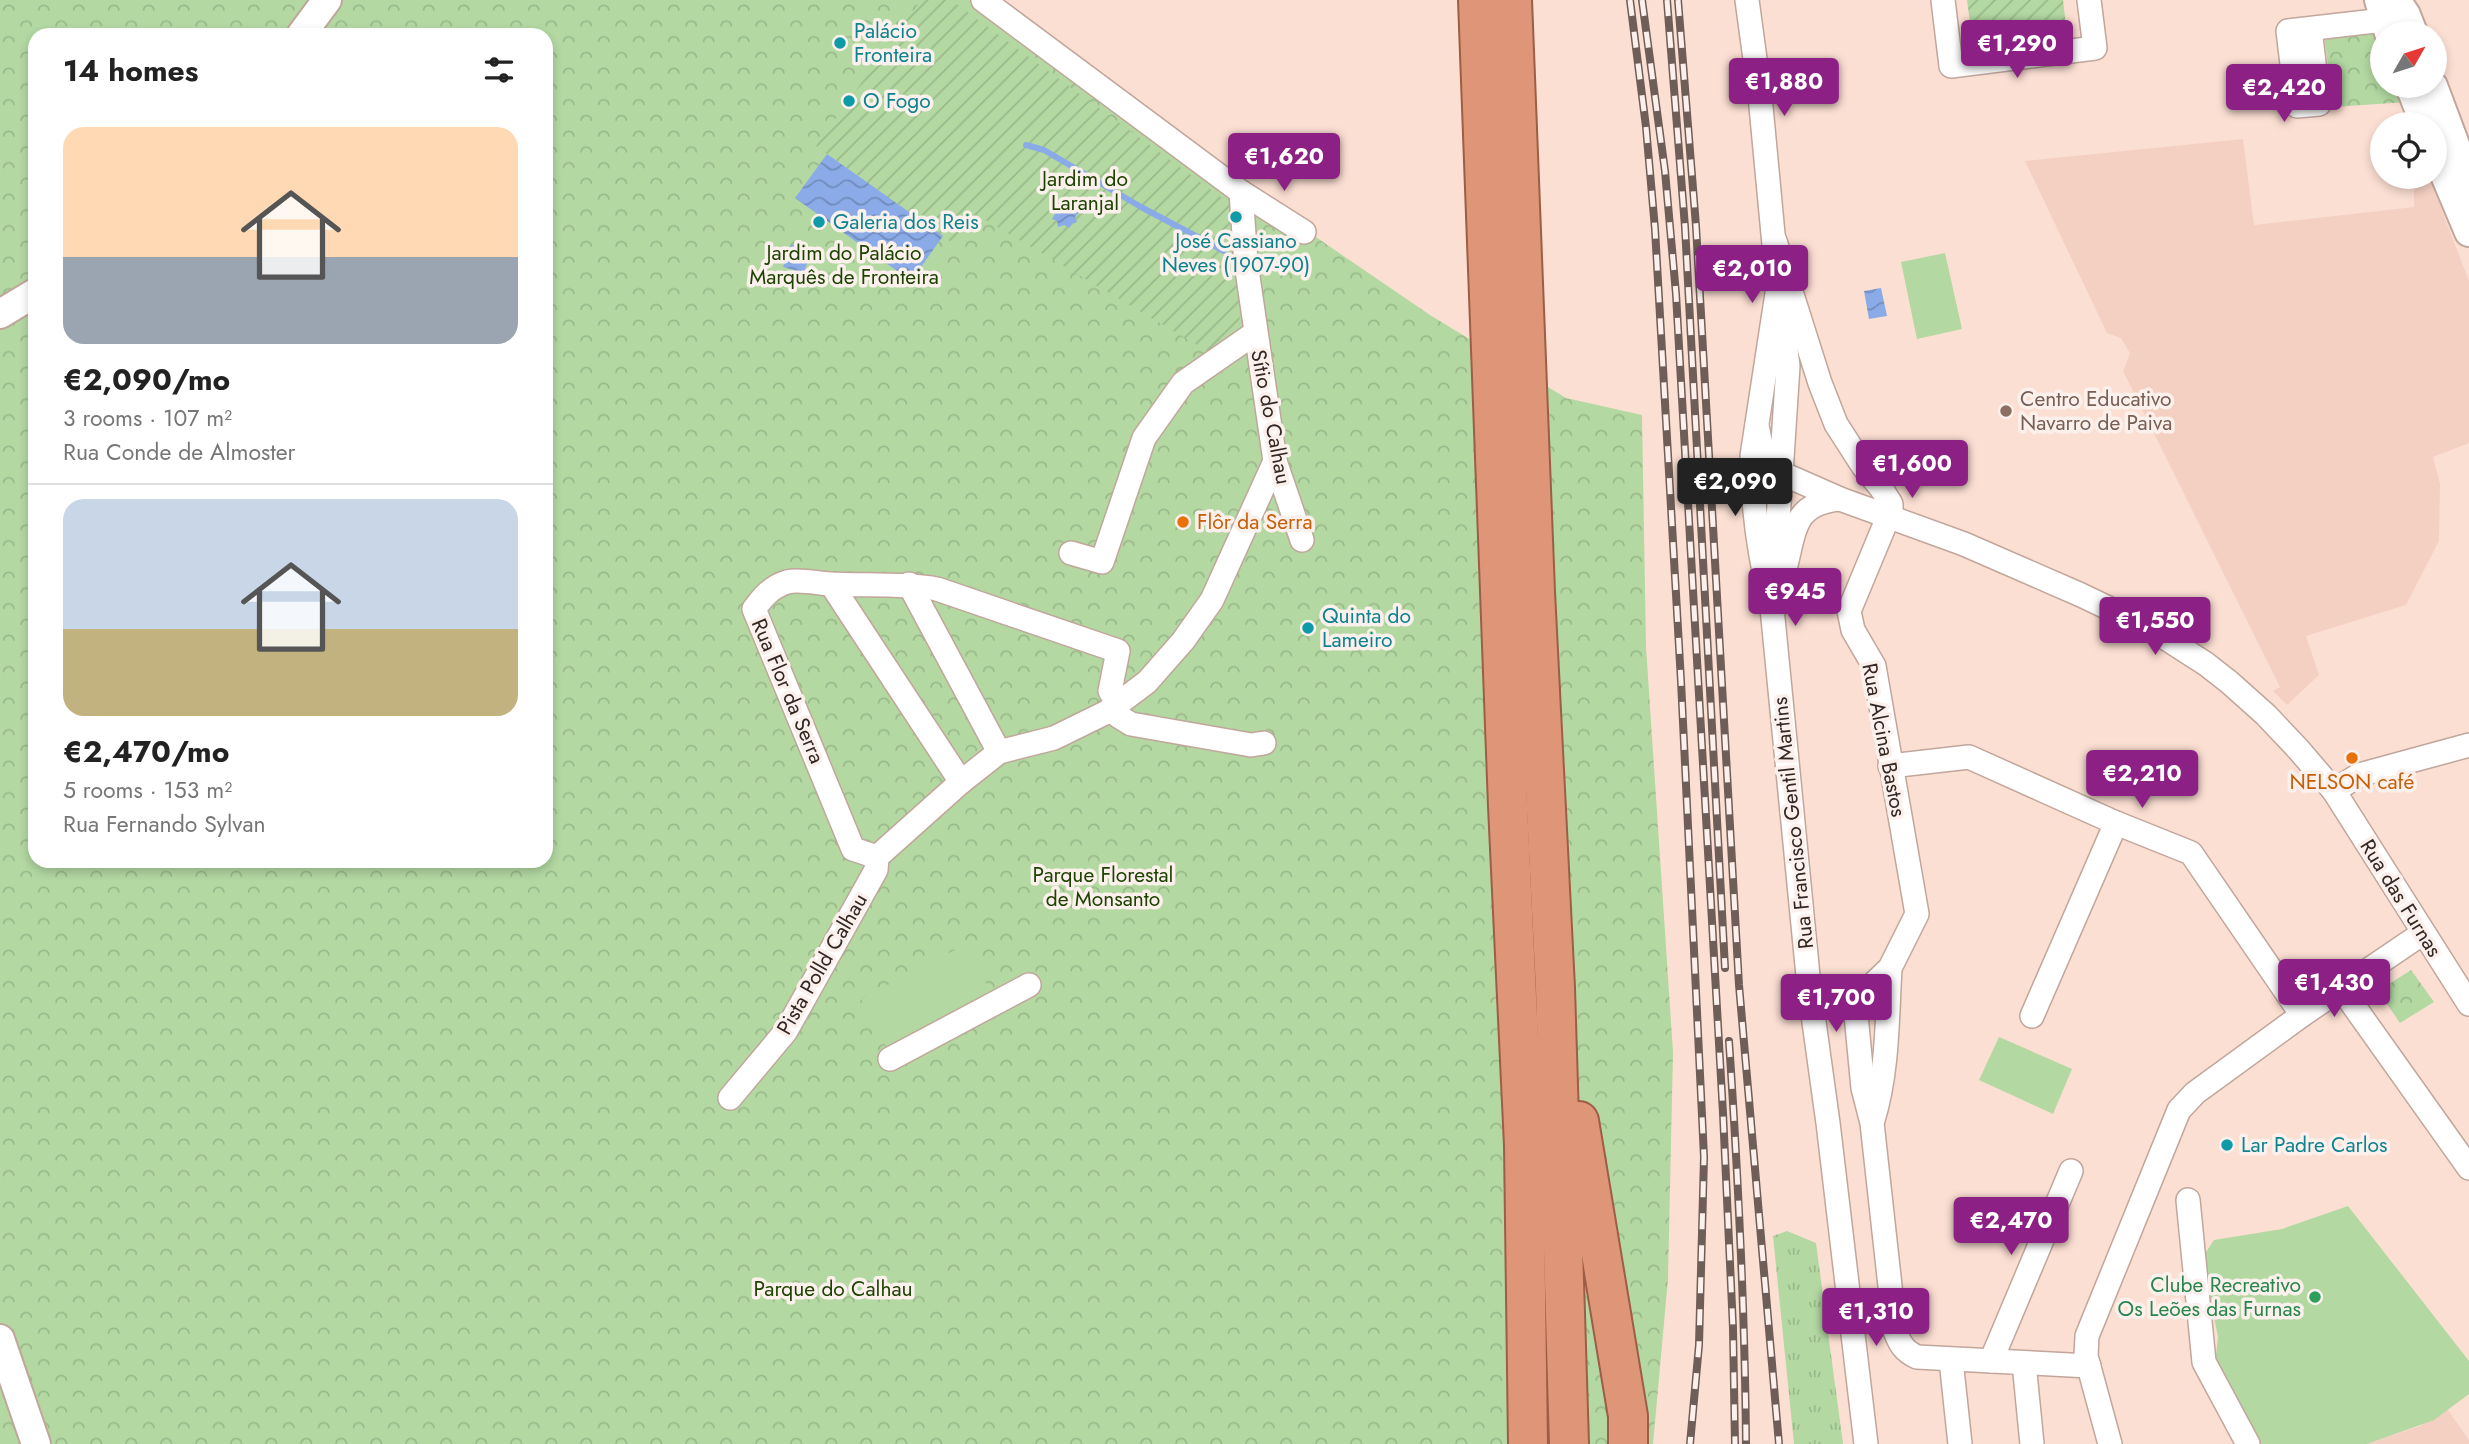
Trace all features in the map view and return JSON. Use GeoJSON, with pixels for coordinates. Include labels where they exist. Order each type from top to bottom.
{"type":"FeatureCollection","features":[{"type":"Feature","properties":{"kind":"highway"},"geometry":{"type":"LineString","coordinates":[[1478,0],[1507,778],[1524,1146],[1528,1444]]}},
{"type":"Feature","properties":{"kind":"highway"},"geometry":{"type":"LineString","coordinates":[[1512,0],[1535,606],[1555,988],[1569,1444]]}},
{"type":"Feature","properties":{"kind":"highway"},"geometry":{"type":"LineString","coordinates":[[1555,988],[1628,1416],[1628,1444]]}},
{"type":"Feature","properties":{"kind":"street"},"geometry":{"type":"LineString","coordinates":[[306,28],[327,0]]}},
{"type":"Feature","properties":{"kind":"street"},"geometry":{"type":"LineString","coordinates":[[983,0],[1241,192],[1304,232]]}},
{"type":"Feature","properties":{"kind":"street"},"geometry":{"type":"LineString","coordinates":[[1747,0],[1778,287],[1752,475],[1763,571],[1772,608]]}},
{"type":"Feature","properties":{"kind":"street"},"geometry":{"type":"LineString","coordinates":[[1943,0],[1951,66],[2095,48],[2089,0]]}},
{"type":"Feature","properties":{"kind":"street"},"geometry":{"type":"LineString","coordinates":[[2310,29],[2387,13],[2406,15],[2408,21]]}},
{"type":"Feature","properties":{"kind":"street"},"geometry":{"type":"LineString","coordinates":[[2438,98],[2469,182]]}},
{"type":"Feature","properties":{"kind":"street"},"geometry":{"type":"LineString","coordinates":[[2447,175],[2467,216]]}},
{"type":"Feature","properties":{"kind":"street","name":"Sítio do Calhau"},"geometry":{"type":"LineString","coordinates":[[1241,192],[1246,263],[1275,461],[1302,540]]}},
{"type":"Feature","properties":{"kind":"street"},"geometry":{"type":"LineString","coordinates":[[1775,241],[1820,383],[1836,424],[1891,504],[1888,517]]}},
{"type":"Feature","properties":{"kind":"street","name":"Rua Francisco Gentil Martins"},"geometry":{"type":"LineString","coordinates":[[1778,287],[1788,366],[1777,535],[1783,578]]}},
{"type":"Feature","properties":{"kind":"street"},"geometry":{"type":"LineString","coordinates":[[0,313],[28,297]]}},
{"type":"Feature","properties":{"kind":"street","name":"Sítio do Calhau"},"geometry":{"type":"LineString","coordinates":[[1071,554],[1102,562],[1144,438],[1183,383],[1255,333]]}},
{"type":"Feature","properties":{"kind":"street"},"geometry":{"type":"LineString","coordinates":[[1757,426],[1768,466],[1840,499],[1964,544]]}},
{"type":"Feature","properties":{"kind":"street"},"geometry":{"type":"LineString","coordinates":[[877,857],[999,752],[1054,738],[1116,705],[1147,682],[1183,641],[1212,600],[1275,461]]}},
{"type":"Feature","properties":{"kind":"street"},"geometry":{"type":"LineString","coordinates":[[1881,488],[1911,511],[1964,544]]}},
{"type":"Feature","properties":{"kind":"street","name":"Rua Francisco Gentil Martins"},"geometry":{"type":"LineString","coordinates":[[1840,499],[1819,502],[1801,516],[1795,526],[1783,578],[1772,608],[1809,986],[1866,1444]]}},
{"type":"Feature","properties":{"kind":"street","name":"Rua Alcina Bastos"},"geometry":{"type":"LineString","coordinates":[[1888,517],[1849,611],[1853,630],[1874,666],[1917,914],[1890,968],[1867,991],[1859,1003],[1856,1015],[1863,1088],[1872,1123],[1895,1331],[1899,1343],[1908,1353],[1925,1358],[2088,1366]]}},
{"type":"Feature","properties":{"kind":"street","name":"Rua das Furnas"},"geometry":{"type":"LineString","coordinates":[[1964,544],[2150,628],[2206,664],[2266,715],[2334,791],[2469,1004]]}},
{"type":"Feature","properties":{"kind":"street","name":"Rua Flor da Serra"},"geometry":{"type":"LineString","coordinates":[[877,857],[853,849],[754,609],[767,593],[777,586],[790,581],[909,584],[937,589],[1118,651],[1110,691],[1116,705]]}},
{"type":"Feature","properties":{"kind":"street"},"geometry":{"type":"LineString","coordinates":[[831,584],[961,782]]}},
{"type":"Feature","properties":{"kind":"street"},"geometry":{"type":"LineString","coordinates":[[909,584],[999,752]]}},
{"type":"Feature","properties":{"kind":"street"},"geometry":{"type":"LineString","coordinates":[[1116,705],[1118,716],[1131,724],[1251,744],[1264,743]]}},
{"type":"Feature","properties":{"kind":"street"},"geometry":{"type":"LineString","coordinates":[[2334,791],[2359,775],[2469,745]]}},
{"type":"Feature","properties":{"kind":"street"},"geometry":{"type":"LineString","coordinates":[[1890,766],[1969,757],[2116,823],[2191,853],[2302,1015]]}},
{"type":"Feature","properties":{"kind":"street"},"geometry":{"type":"LineString","coordinates":[[2032,1016],[2116,823]]}},
{"type":"Feature","properties":{"kind":"street","name":"Pista Polld Calhau"},"geometry":{"type":"LineString","coordinates":[[730,1098],[786,1031],[876,870],[877,857]]}},
{"type":"Feature","properties":{"kind":"street"},"geometry":{"type":"LineString","coordinates":[[2110,1444],[2088,1366],[2085,1348],[2087,1336],[2179,1110],[2195,1093],[2302,1015],[2423,933]]}},
{"type":"Feature","properties":{"kind":"street","name":"Rua Alcina Bastos"},"geometry":{"type":"LineString","coordinates":[[1872,1123],[1880,1099],[1890,968]]}},
{"type":"Feature","properties":{"kind":"street"},"geometry":{"type":"LineString","coordinates":[[890,1059],[1029,985]]}},
{"type":"Feature","properties":{"kind":"street"},"geometry":{"type":"LineString","coordinates":[[2341,988],[2469,1168]]}},
{"type":"Feature","properties":{"kind":"street"},"geometry":{"type":"LineString","coordinates":[[1991,1361],[2071,1171]]}},
{"type":"Feature","properties":{"kind":"street"},"geometry":{"type":"LineString","coordinates":[[2188,1200],[2204,1362],[2248,1444]]}},
{"type":"Feature","properties":{"kind":"street"},"geometry":{"type":"LineString","coordinates":[[0,1339],[36,1444]]}},
{"type":"Feature","properties":{"kind":"street"},"geometry":{"type":"LineString","coordinates":[[1951,1360],[1960,1444]]}},
{"type":"Feature","properties":{"kind":"street"},"geometry":{"type":"LineString","coordinates":[[2024,1363],[2032,1444]]}},
{"type":"Feature","properties":{"kind":"shaded area"},"geometry":{"type":"Polygon","coordinates":[[[2243,139],[2254,225],[2414,207],[2414,189],[2434,189],[2469,281],[2469,443],[2433,457],[2440,484],[2439,541],[2406,605],[2306,636],[2319,675],[2287,705],[2273,691],[2280,687],[2123,371],[2130,353],[2121,338],[2107,333],[2025,161],[2243,139]]]}},
{"type":"Feature","properties":{"kind":"shaded area"},"geometry":{"type":"Polygon","coordinates":[[[2448,1410],[2469,1440],[2469,1444],[2367,1444],[2420,1426],[2448,1410]]]}},
{"type":"Feature","properties":{"kind":"green space","name":"Parque Florestal de Monsanto"},"geometry":{"type":"Polygon","coordinates":[[[0,0],[983,0],[1263,201],[1430,315],[1566,398],[1642,415],[1646,647],[1673,1052],[1668,1279],[1653,1444],[0,1444],[0,0]]]}},
{"type":"Feature","properties":{"kind":"green space","name":"Jardim do Laranjal"},"geometry":{"type":"Polygon","coordinates":[[[921,0],[951,0],[1236,208],[1240,330],[1209,352],[977,215],[954,244],[816,146],[921,0]]]}},
{"type":"Feature","properties":{"kind":"green space"},"geometry":{"type":"Polygon","coordinates":[[[1967,0],[2063,0],[2066,26],[1972,38],[1967,0]]]}},
{"type":"Feature","properties":{"kind":"green space"},"geometry":{"type":"Polygon","coordinates":[[[2370,30],[2370,98],[2406,98],[2407,102],[2334,107],[2324,36],[2370,30]]]}},
{"type":"Feature","properties":{"kind":"green space"},"geometry":{"type":"Polygon","coordinates":[[[1945,253],[1962,329],[1917,339],[1901,262],[1945,253]]]}},
{"type":"Feature","properties":{"kind":"green space"},"geometry":{"type":"Polygon","coordinates":[[[966,944],[995,1000],[891,1055],[861,999],[966,944]]]}},
{"type":"Feature","properties":{"kind":"green space"},"geometry":{"type":"Polygon","coordinates":[[[2411,970],[2434,1002],[2400,1023],[2378,991],[2411,970]]]}},
{"type":"Feature","properties":{"kind":"green space"},"geometry":{"type":"Polygon","coordinates":[[[1999,1037],[2072,1069],[2053,1114],[1979,1080],[1999,1037]]]}},
{"type":"Feature","properties":{"kind":"green space","name":"Clube Recreativo Os Leões das Furnas"},"geometry":{"type":"Polygon","coordinates":[[[2348,1206],[2469,1361],[2469,1394],[2434,1420],[2367,1444],[2261,1444],[2215,1364],[2218,1337],[2202,1258],[2214,1240],[2282,1229],[2348,1206]]]}},
{"type":"Feature","properties":{"kind":"green space"},"geometry":{"type":"Polygon","coordinates":[[[1787,1231],[1816,1243],[1843,1444],[1794,1444],[1773,1236],[1787,1231]]]}},
{"type":"Feature","properties":{"kind":"water"},"geometry":{"type":"Polygon","coordinates":[[[827,154],[943,236],[911,281],[795,198],[827,154]]]}},
{"type":"Feature","properties":{"kind":"water"},"geometry":{"type":"Polygon","coordinates":[[[1062,202],[1072,204],[1079,212],[1075,217],[1077,222],[1069,228],[1064,225],[1058,227],[1057,221],[1052,219],[1054,208],[1059,207],[1062,202]]]}},
{"type":"Feature","properties":{"kind":"water"},"geometry":{"type":"Polygon","coordinates":[[[791,244],[811,250],[804,273],[783,267],[791,244]]]}},
{"type":"Feature","properties":{"kind":"water"},"geometry":{"type":"Polygon","coordinates":[[[1881,288],[1887,316],[1869,319],[1864,291],[1881,288]]]}},
{"type":"Feature","properties":{"kind":"waterway"},"geometry":{"type":"LineString","coordinates":[[1026,145],[1044,150],[1141,207],[1224,251]]}},
{"type":"Feature","properties":{"kind":"railway"},"geometry":{"type":"LineString","coordinates":[[1630,0],[1646,127],[1655,229],[1681,681],[1704,1157],[1699,1345],[1690,1444]]}},
{"type":"Feature","properties":{"kind":"railway"},"geometry":{"type":"LineString","coordinates":[[1642,0],[1665,171],[1676,294],[1723,1113],[1733,1328],[1735,1444]]}},
{"type":"Feature","properties":{"kind":"railway"},"geometry":{"type":"LineString","coordinates":[[1667,0],[1685,227],[1725,968]]}},
{"type":"Feature","properties":{"kind":"railway"},"geometry":{"type":"LineString","coordinates":[[1678,0],[1696,226],[1739,985],[1779,1444]]}},
{"type":"Feature","properties":{"kind":"railway"},"geometry":{"type":"LineString","coordinates":[[1729,1041],[1740,1242],[1746,1444]]}},
{"type":"Feature","properties":{"kind":"place","name":"Palácio Fronteira"},"geometry":{"type":"Point","coordinates":[840,43]}},
{"type":"Feature","properties":{"kind":"place","name":"O Fogo"},"geometry":{"type":"Point","coordinates":[849,101]}},
{"type":"Feature","properties":{"kind":"place","name":"José Cassiano Neves (1907-90)"},"geometry":{"type":"Point","coordinates":[1236,217]}},
{"type":"Feature","properties":{"kind":"place","name":"Galeria dos Reis"},"geometry":{"type":"Point","coordinates":[819,222]}},
{"type":"Feature","properties":{"kind":"place","name":"Centro Educativo Navarro de Paiva"},"geometry":{"type":"Point","coordinates":[2006,411]}},
{"type":"Feature","properties":{"kind":"place","name":"Flôr da Serra"},"geometry":{"type":"Point","coordinates":[1183,522]}},
{"type":"Feature","properties":{"kind":"place","name":"Quinta do Lameiro"},"geometry":{"type":"Point","coordinates":[1308,628]}},
{"type":"Feature","properties":{"kind":"place","name":"NELSON café"},"geometry":{"type":"Point","coordinates":[2352,758]}},
{"type":"Feature","properties":{"kind":"place","name":"Lar Padre Carlos"},"geometry":{"type":"Point","coordinates":[2227,1145]}},
{"type":"Feature","properties":{"kind":"place","name":"Clube Recreativo Os Leões das Furnas"},"geometry":{"type":"Point","coordinates":[2315,1297]}},
{"type":"Feature","properties":{"kind":"park label","name":"Jardim do Palácio Marquês de Fronteira"},"geometry":{"type":"Point","coordinates":[844,265]}},
{"type":"Feature","properties":{"kind":"park label","name":"Parque do Calhau"},"geometry":{"type":"Point","coordinates":[833,1289]}}]}
